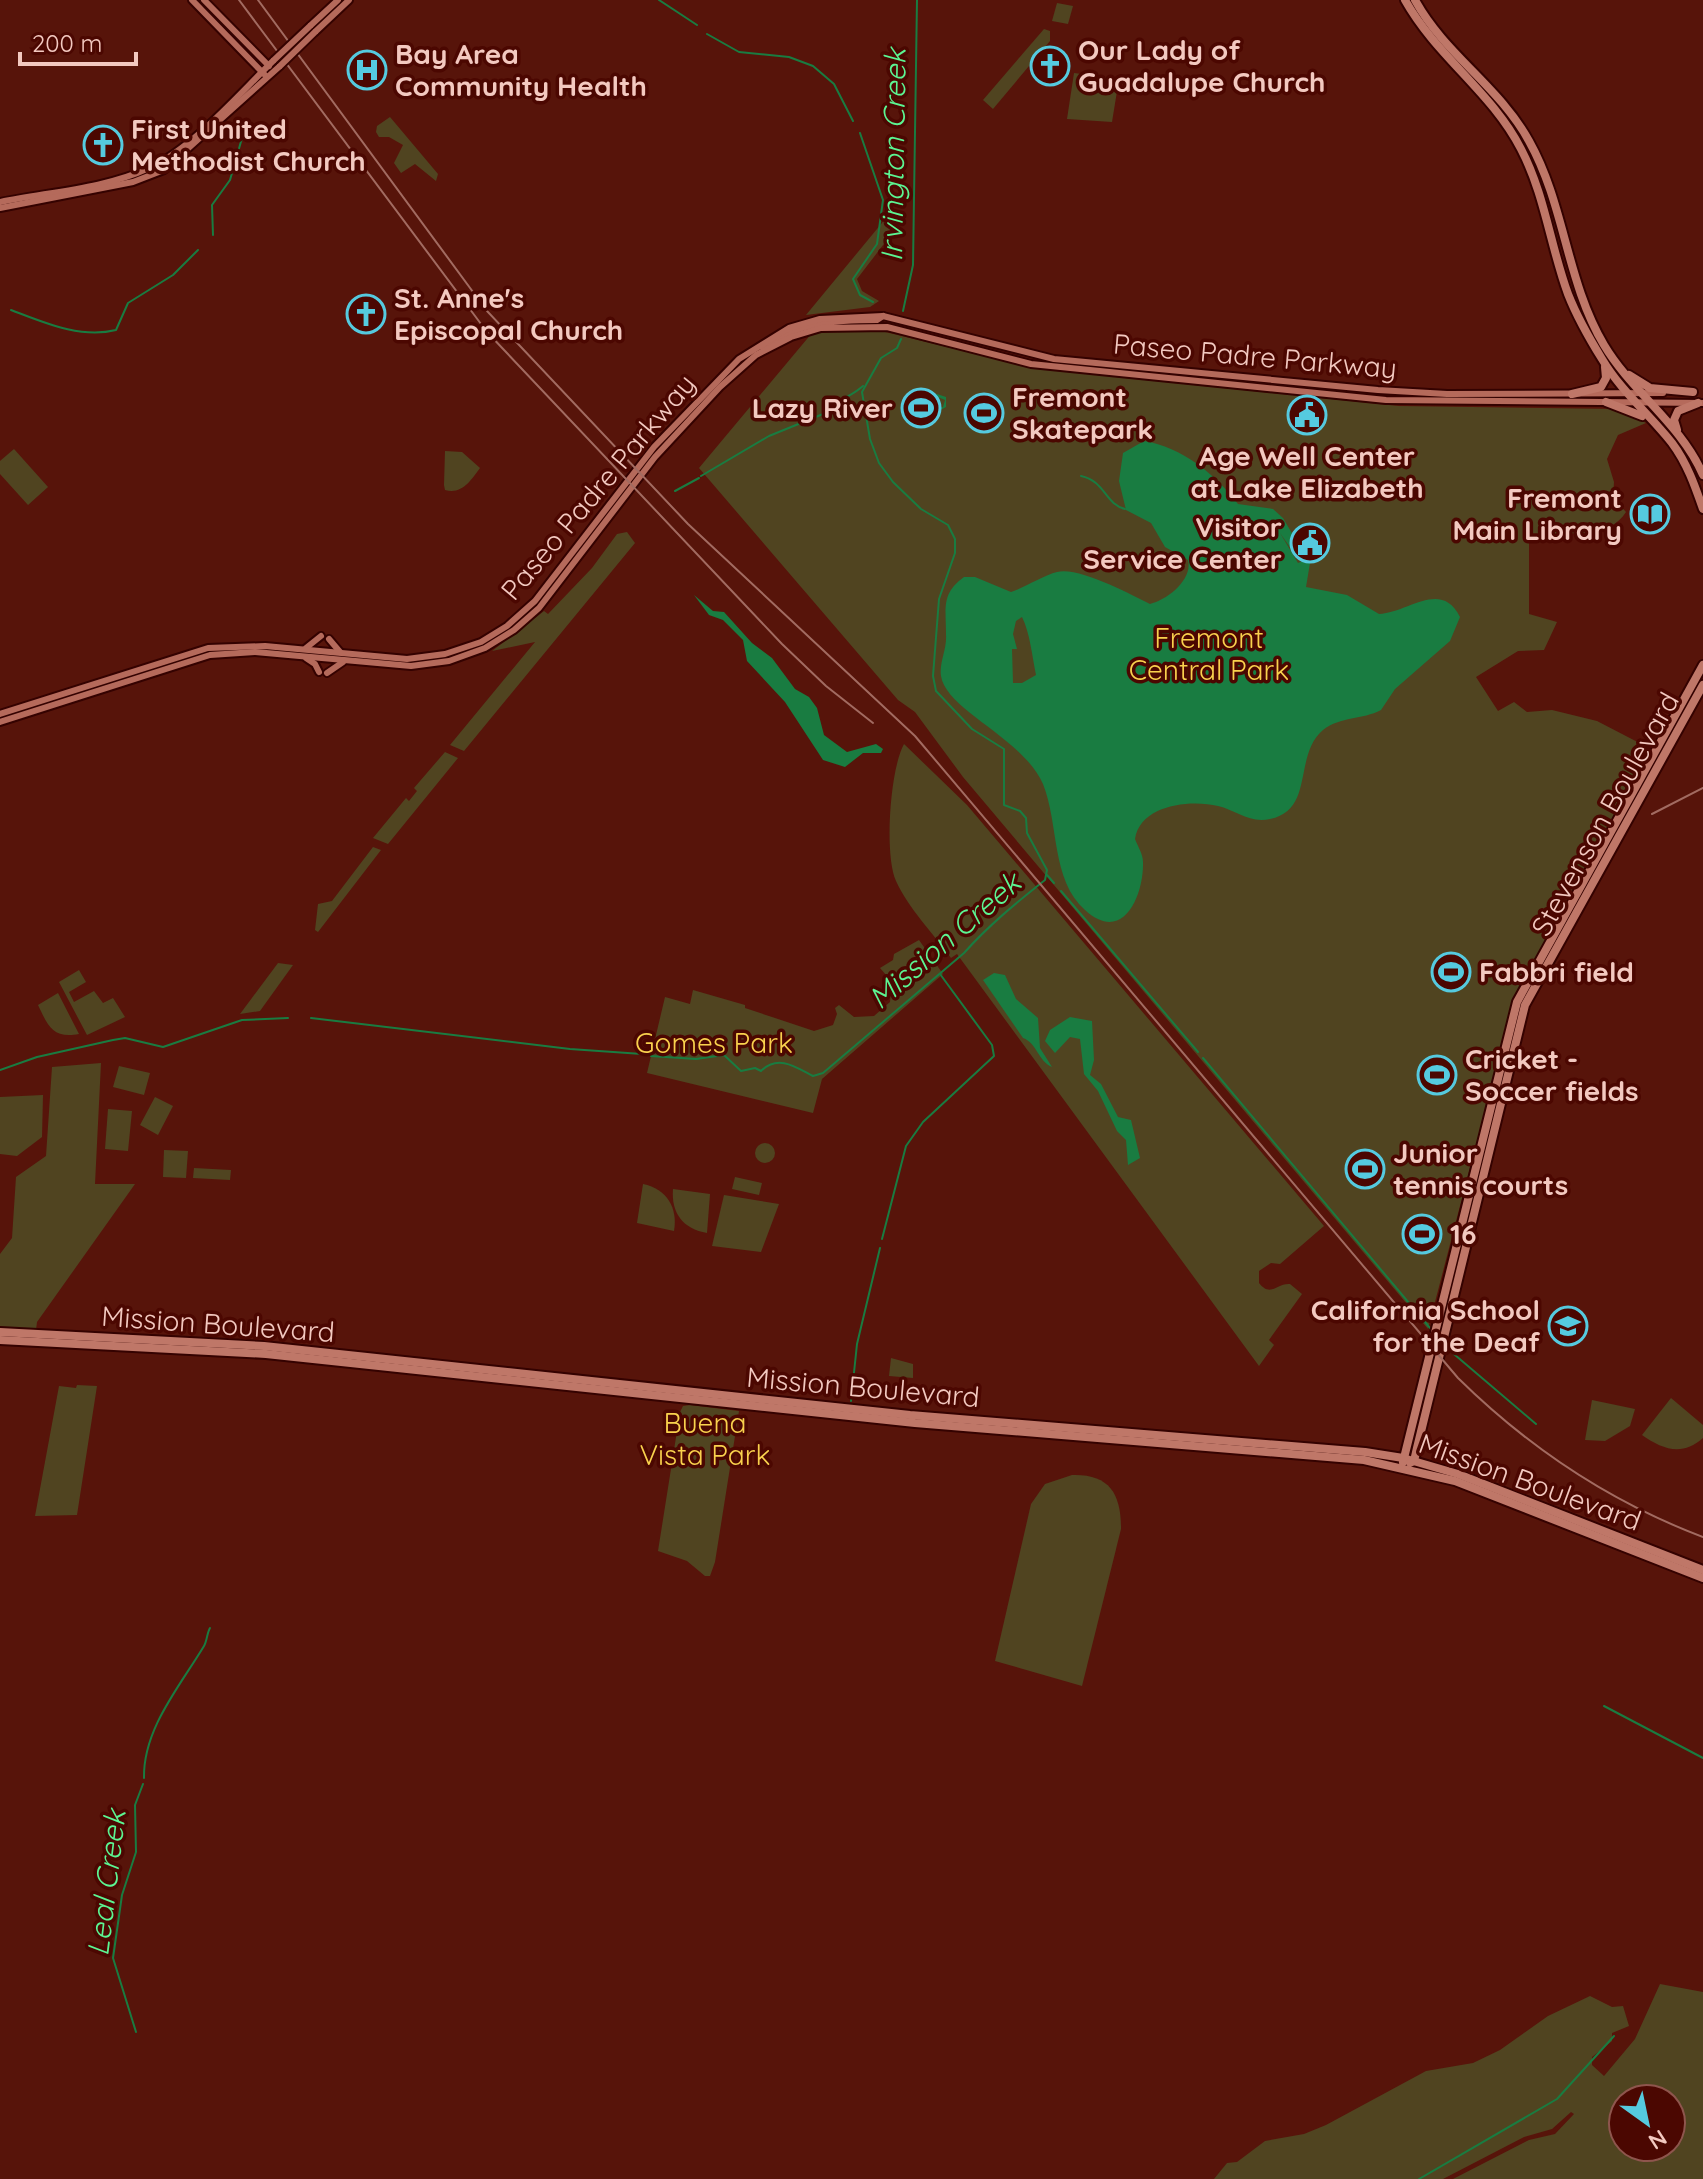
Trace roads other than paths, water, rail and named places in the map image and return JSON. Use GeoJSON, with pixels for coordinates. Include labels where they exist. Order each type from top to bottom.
{"type":"FeatureCollection","features":[{"type":"Feature","properties":{"kind":"main road"},"geometry":{"type":"LineString","coordinates":[[192,0],[265,75]]}},
{"type":"Feature","properties":{"kind":"main road"},"geometry":{"type":"LineString","coordinates":[[204,0],[274,66]]}},
{"type":"Feature","properties":{"kind":"main road"},"geometry":{"type":"LineString","coordinates":[[313,29],[338,0]]}},
{"type":"Feature","properties":{"kind":"main road"},"geometry":{"type":"LineString","coordinates":[[0,208],[133,182],[164,170],[313,29],[349,0]]}},
{"type":"Feature","properties":{"kind":"main road"},"geometry":{"type":"LineString","coordinates":[[1405,0],[1438,50],[1491,104],[1520,145],[1542,197],[1568,293],[1625,393],[1684,462],[1703,509]]}},
{"type":"Feature","properties":{"kind":"main road"},"geometry":{"type":"LineString","coordinates":[[1415,0],[1441,40],[1504,103],[1529,140],[1553,193],[1577,289],[1608,360],[1681,438],[1703,475]]}},
{"type":"Feature","properties":{"kind":"main road"},"geometry":{"type":"LineString","coordinates":[[0,202],[118,179],[148,168],[182,146],[265,75]]}},
{"type":"Feature","properties":{"kind":"main road","name":"Paseo Padre Parkway"},"geometry":{"type":"LineString","coordinates":[[344,658],[407,659],[454,652],[500,631],[539,596],[654,447],[739,359],[769,338],[810,321],[838,316],[883,316],[1054,359],[1399,392],[1703,392]]}},
{"type":"Feature","properties":{"kind":"main road"},"geometry":{"type":"LineString","coordinates":[[756,355],[771,341],[802,328],[832,321],[877,320],[883,316]]}},
{"type":"Feature","properties":{"kind":"main road","name":"Paseo Padre Parkway"},"geometry":{"type":"LineString","coordinates":[[0,714],[208,648],[265,646],[403,666],[442,662],[489,646],[520,625],[547,598],[677,431],[756,355],[812,331],[873,325],[1031,364],[1386,400],[1701,403]]}},
{"type":"Feature","properties":{"kind":"main road"},"geometry":{"type":"LineString","coordinates":[[1608,360],[1645,386],[1693,392]]}},
{"type":"Feature","properties":{"kind":"main road"},"geometry":{"type":"LineString","coordinates":[[1572,394],[1601,387],[1606,378],[1608,360]]}},
{"type":"Feature","properties":{"kind":"main road"},"geometry":{"type":"LineString","coordinates":[[1606,402],[1631,410],[1653,423]]}},
{"type":"Feature","properties":{"kind":"main road"},"geometry":{"type":"LineString","coordinates":[[1681,438],[1676,413],[1683,406],[1701,403]]}},
{"type":"Feature","properties":{"kind":"main road"},"geometry":{"type":"LineString","coordinates":[[520,625],[537,604],[539,596]]}},
{"type":"Feature","properties":{"kind":"main road"},"geometry":{"type":"LineString","coordinates":[[319,672],[302,653],[321,636]]}},
{"type":"Feature","properties":{"kind":"main road"},"geometry":{"type":"LineString","coordinates":[[327,673],[344,658],[329,639]]}},
{"type":"Feature","properties":{"kind":"main road","name":"Paseo Padre Parkway"},"geometry":{"type":"LineString","coordinates":[[0,722],[210,655],[302,653]]}},
{"type":"Feature","properties":{"kind":"main road","name":"Stevenson Boulevard"},"geometry":{"type":"LineString","coordinates":[[1402,1462],[1517,1002],[1703,665]]}},
{"type":"Feature","properties":{"kind":"main road","name":"Stevenson Boulevard"},"geometry":{"type":"LineString","coordinates":[[1414,1461],[1525,1005],[1703,685]]}},
{"type":"Feature","properties":{"kind":"main road"},"geometry":{"type":"LineString","coordinates":[[12,1333],[23,1341]]}},
{"type":"Feature","properties":{"kind":"main road","name":"Mission Boulevard"},"geometry":{"type":"LineString","coordinates":[[0,1336],[12,1333],[264,1346],[863,1410],[1402,1462],[1703,1578]]}},
{"type":"Feature","properties":{"kind":"main road","name":"Mission Boulevard"},"geometry":{"type":"LineString","coordinates":[[0,1336],[23,1341],[266,1354],[941,1425],[1402,1462]]}},
{"type":"Feature","properties":{"kind":"main road"},"geometry":{"type":"LineString","coordinates":[[1417,1448],[1422,1410],[1418,1403],[1424,1397],[1437,1364]]}},
{"type":"Feature","properties":{"kind":"main road"},"geometry":{"type":"LineString","coordinates":[[1402,1462],[1414,1461]]}},
{"type":"Feature","properties":{"kind":"main road","name":"Mission Boulevard"},"geometry":{"type":"LineString","coordinates":[[1414,1461],[1458,1474],[1703,1570]]}},
{"type":"Feature","properties":{"kind":"waterway"},"geometry":{"type":"LineString","coordinates":[[659,0],[697,25]]}},
{"type":"Feature","properties":{"kind":"waterway","name":"Irvington Creek"},"geometry":{"type":"LineString","coordinates":[[903,311],[913,265],[917,0]]}},
{"type":"Feature","properties":{"kind":"waterway"},"geometry":{"type":"LineString","coordinates":[[707,34],[739,52],[789,57],[813,66],[834,84],[853,121]]}},
{"type":"Feature","properties":{"kind":"waterway"},"geometry":{"type":"LineString","coordinates":[[213,235],[212,205],[230,180],[244,131]]}},
{"type":"Feature","properties":{"kind":"waterway"},"geometry":{"type":"LineString","coordinates":[[860,133],[883,200],[877,244],[853,279],[860,295],[873,302]]}},
{"type":"Feature","properties":{"kind":"waterway"},"geometry":{"type":"LineString","coordinates":[[11,310],[75,331],[116,330],[128,303],[173,275],[198,250]]}},
{"type":"Feature","properties":{"kind":"waterway","name":"Mission Creek"},"geometry":{"type":"LineString","coordinates":[[651,1056],[696,1059],[724,1055],[741,1071],[755,1068],[761,1071],[780,1063],[813,1076],[823,1073],[1045,880],[1047,870],[1027,833],[1026,818],[1020,811],[1004,805],[1004,749],[972,729],[936,691],[933,676],[939,599],[955,553],[955,539],[948,525],[921,509],[893,482],[879,463],[870,439],[862,392],[881,358],[897,348],[901,339]]}},
{"type":"Feature","properties":{"kind":"waterway"},"geometry":{"type":"LineString","coordinates":[[701,476],[769,436],[828,412],[863,386]]}},
{"type":"Feature","properties":{"kind":"waterway"},"geometry":{"type":"LineString","coordinates":[[1081,476],[1095,483],[1113,502],[1125,509]]}},
{"type":"Feature","properties":{"kind":"waterway"},"geometry":{"type":"LineString","coordinates":[[675,491],[699,478]]}},
{"type":"Feature","properties":{"kind":"waterway"},"geometry":{"type":"LineString","coordinates":[[1047,875],[1054,883]]}},
{"type":"Feature","properties":{"kind":"waterway"},"geometry":{"type":"LineString","coordinates":[[1061,891],[1198,1052]]}},
{"type":"Feature","properties":{"kind":"waterway"},"geometry":{"type":"LineString","coordinates":[[882,1239],[906,1146],[923,1122],[994,1056],[992,1045],[940,974]]}},
{"type":"Feature","properties":{"kind":"waterway","name":"Mission Creek"},"geometry":{"type":"LineString","coordinates":[[0,1070],[37,1057],[113,1040],[125,1038],[163,1047],[242,1020],[288,1018]]}},
{"type":"Feature","properties":{"kind":"waterway","name":"Mission Creek"},"geometry":{"type":"LineString","coordinates":[[311,1018],[570,1049],[642,1054]]}},
{"type":"Feature","properties":{"kind":"waterway"},"geometry":{"type":"LineString","coordinates":[[1203,1058],[1430,1328]]}},
{"type":"Feature","properties":{"kind":"waterway"},"geometry":{"type":"LineString","coordinates":[[851,1401],[857,1344],[880,1248]]}},
{"type":"Feature","properties":{"kind":"waterway"},"geometry":{"type":"LineString","coordinates":[[1448,1349],[1536,1424]]}},
{"type":"Feature","properties":{"kind":"waterway","name":"Leal Creek"},"geometry":{"type":"LineString","coordinates":[[144,1778],[145,1760],[156,1725],[204,1646],[210,1628]]}},
{"type":"Feature","properties":{"kind":"waterway"},"geometry":{"type":"LineString","coordinates":[[1604,1706],[1703,1758]]}},
{"type":"Feature","properties":{"kind":"waterway","name":"Leal Creek"},"geometry":{"type":"LineString","coordinates":[[136,2032],[113,1958],[122,1895],[136,1852],[135,1805],[143,1784]]}},
{"type":"Feature","properties":{"kind":"waterway"},"geometry":{"type":"LineString","coordinates":[[1419,2179],[1557,2099],[1614,2036]]}},
{"type":"Feature","properties":{"kind":"railway"},"geometry":{"type":"LineString","coordinates":[[239,0],[487,332],[782,644],[826,686],[873,723]]}},
{"type":"Feature","properties":{"kind":"railway"},"geometry":{"type":"LineString","coordinates":[[258,0],[487,311],[688,524],[915,736],[1458,1378],[1513,1427],[1572,1470],[1635,1507],[1703,1537]]}},
{"type":"Feature","properties":{"kind":"railway"},"geometry":{"type":"LineString","coordinates":[[1652,814],[1703,788]]}},
{"type":"Feature","properties":{"kind":"place","name":"Our Lady of Guadalupe Church"},"geometry":{"type":"Point","coordinates":[1050,66]}},
{"type":"Feature","properties":{"kind":"place","name":"Bay Area Community Health"},"geometry":{"type":"Point","coordinates":[367,70]}},
{"type":"Feature","properties":{"kind":"place","name":"First United Methodist Church"},"geometry":{"type":"Point","coordinates":[103,145]}},
{"type":"Feature","properties":{"kind":"place","name":"St. Anne's Episcopal Church"},"geometry":{"type":"Point","coordinates":[366,314]}},
{"type":"Feature","properties":{"kind":"place","name":"Lazy River"},"geometry":{"type":"Point","coordinates":[921,408]}},
{"type":"Feature","properties":{"kind":"place","name":"Fremont Skatepark"},"geometry":{"type":"Point","coordinates":[984,413]}},
{"type":"Feature","properties":{"kind":"place","name":"Age Well Center at Lake Elizabeth"},"geometry":{"type":"Point","coordinates":[1307,415]}},
{"type":"Feature","properties":{"kind":"place","name":"Fremont Main Library"},"geometry":{"type":"Point","coordinates":[1650,514]}},
{"type":"Feature","properties":{"kind":"place","name":"Visitor Service Center"},"geometry":{"type":"Point","coordinates":[1310,543]}},
{"type":"Feature","properties":{"kind":"place","name":"Fabbri field"},"geometry":{"type":"Point","coordinates":[1451,972]}},
{"type":"Feature","properties":{"kind":"place","name":"Cricket - Soccer fields"},"geometry":{"type":"Point","coordinates":[1437,1075]}},
{"type":"Feature","properties":{"kind":"place","name":"Junior tennis courts"},"geometry":{"type":"Point","coordinates":[1365,1169]}},
{"type":"Feature","properties":{"kind":"place","name":"16"},"geometry":{"type":"Point","coordinates":[1422,1234]}},
{"type":"Feature","properties":{"kind":"place","name":"California School for the Deaf"},"geometry":{"type":"Point","coordinates":[1568,1326]}},
{"type":"Feature","properties":{"kind":"park label","name":"Fremont Central Park"},"geometry":{"type":"Point","coordinates":[1209,654]}},
{"type":"Feature","properties":{"kind":"park label","name":"Gomes Park"},"geometry":{"type":"Point","coordinates":[714,1043]}},
{"type":"Feature","properties":{"kind":"park label","name":"Buena Vista Park"},"geometry":{"type":"Point","coordinates":[705,1439]}}]}
